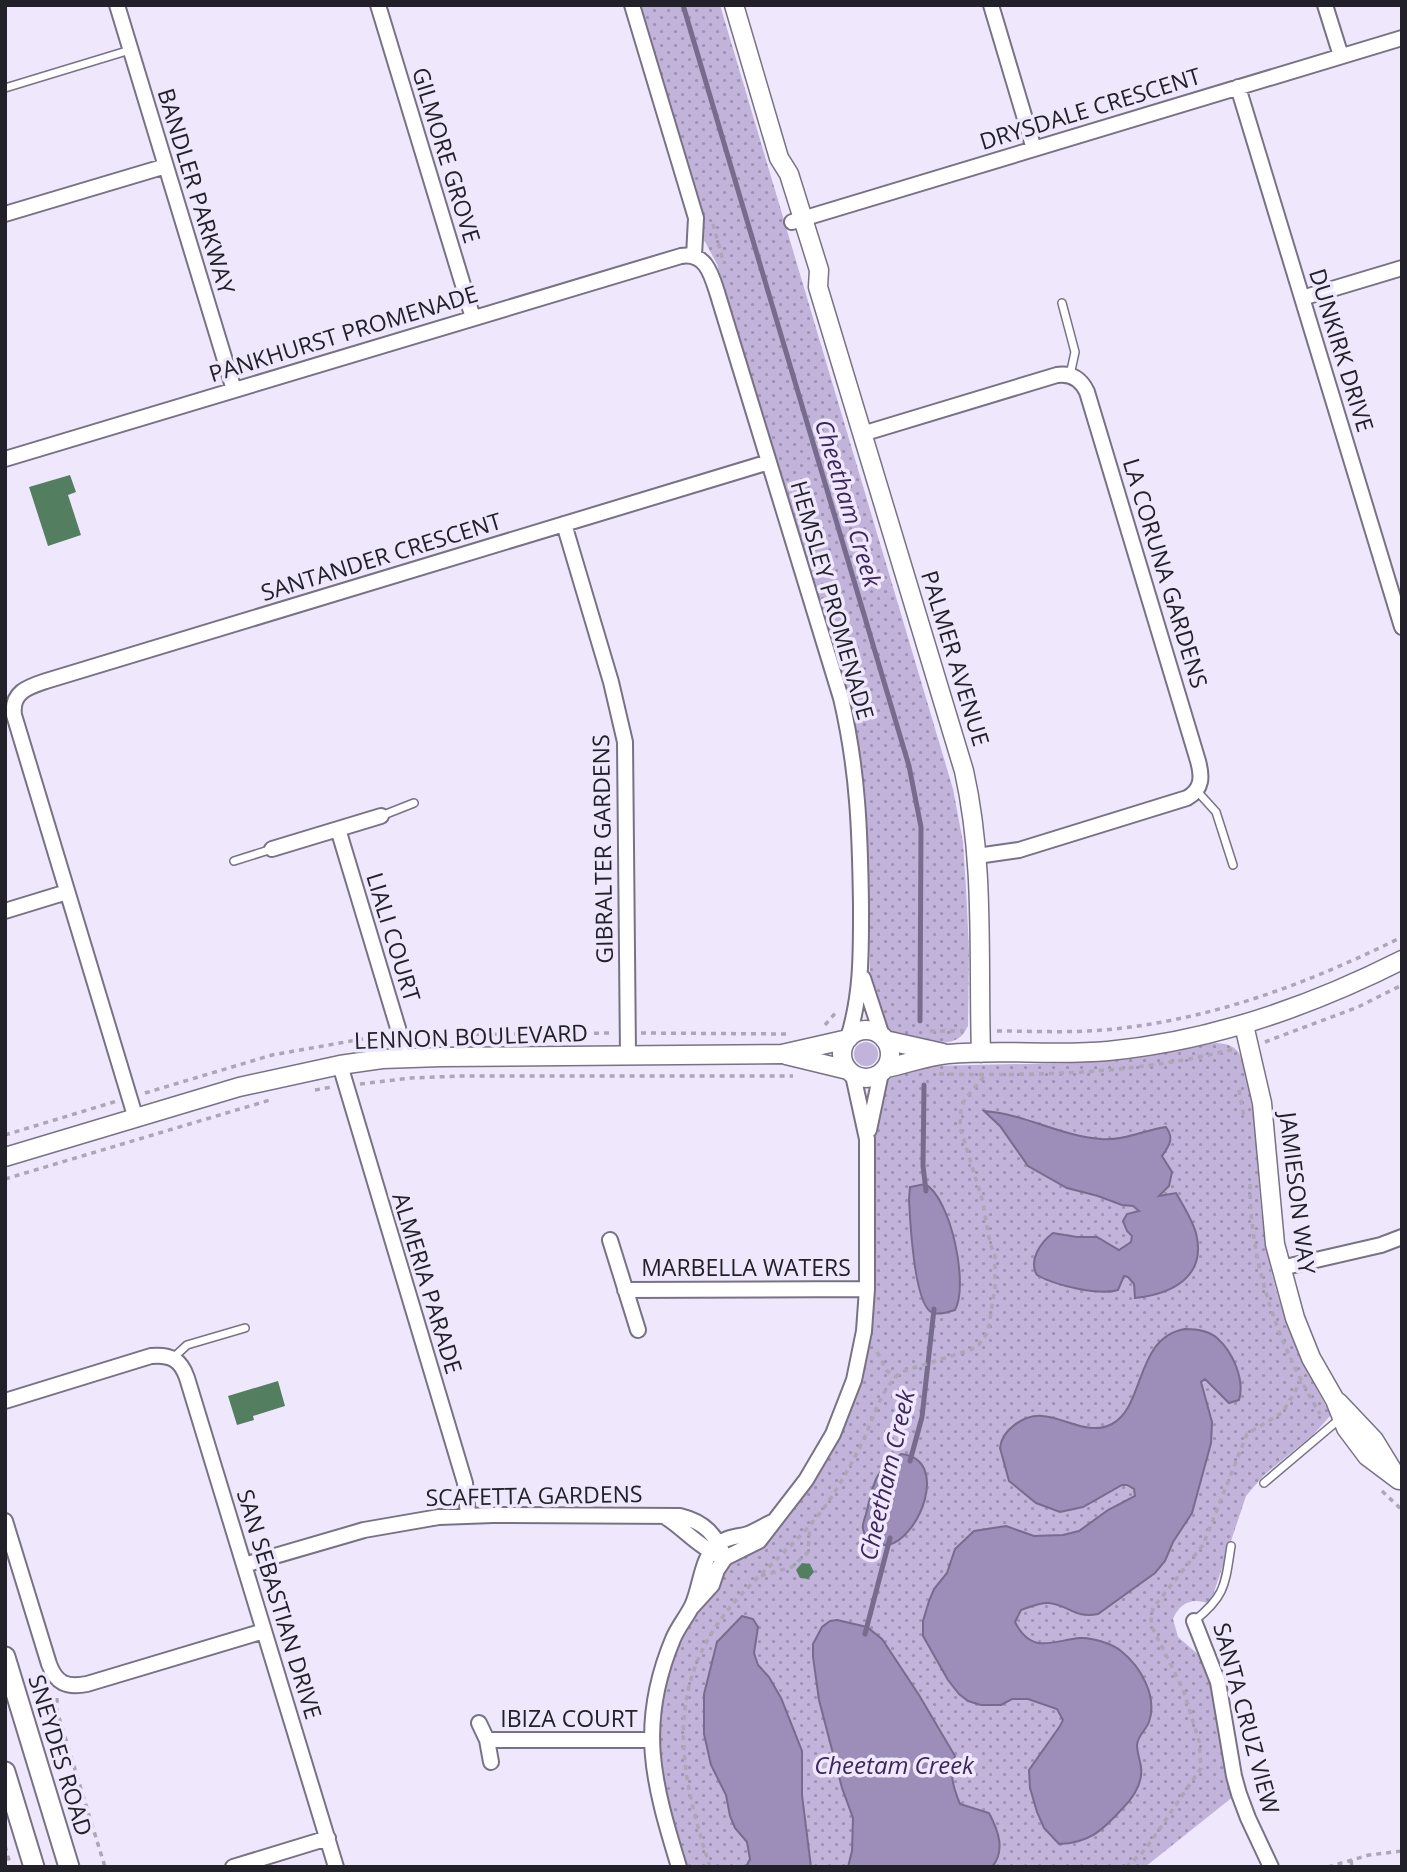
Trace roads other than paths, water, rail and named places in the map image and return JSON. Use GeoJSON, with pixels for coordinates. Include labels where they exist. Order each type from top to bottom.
{"type":"FeatureCollection","features":[{"type":"Feature","properties":{"kind":"main road","name":"SNEYDES ROAD"},"geometry":{"type":"LineString","coordinates":[[5,1657],[69,1867]]}},
{"type":"Feature","properties":{"kind":"main road"},"geometry":{"type":"LineString","coordinates":[[5,1772],[34,1867]]}},
{"type":"Feature","properties":{"kind":"street","name":"BANDLER PARKWAY"},"geometry":{"type":"LineString","coordinates":[[117,5],[234,390]]}},
{"type":"Feature","properties":{"kind":"street","name":"GILMORE GROVE"},"geometry":{"type":"LineString","coordinates":[[378,5],[473,318]]}},
{"type":"Feature","properties":{"kind":"street"},"geometry":{"type":"LineString","coordinates":[[632,5],[696,218],[694,256]]}},
{"type":"Feature","properties":{"kind":"street","name":"PALMER AVENUE"},"geometry":{"type":"LineString","coordinates":[[734,5],[779,158],[778,177],[797,220],[809,278],[818,287],[971,800],[977,856],[981,1053]]}},
{"type":"Feature","properties":{"kind":"street"},"geometry":{"type":"LineString","coordinates":[[991,5],[1034,149]]}},
{"type":"Feature","properties":{"kind":"street"},"geometry":{"type":"LineString","coordinates":[[1325,5],[1341,56]]}},
{"type":"Feature","properties":{"kind":"street","name":"DRYSDALE CRESCENT"},"geometry":{"type":"LineString","coordinates":[[797,220],[1402,38]]}},
{"type":"Feature","properties":{"kind":"street","name":"DUNKIRK DRIVE"},"geometry":{"type":"LineString","coordinates":[[1238,87],[1402,627]]}},
{"type":"Feature","properties":{"kind":"street"},"geometry":{"type":"LineString","coordinates":[[5,214],[166,166]]}},
{"type":"Feature","properties":{"kind":"street","name":"PANKHURST PROMENADE"},"geometry":{"type":"LineString","coordinates":[[5,459],[678,257],[694,256]]}},
{"type":"Feature","properties":{"kind":"street","name":"HEMSLEY PROMENADE"},"geometry":{"type":"LineString","coordinates":[[694,256],[704,261],[712,274],[841,698],[855,765],[860,842],[861,974],[848,1038]]}},
{"type":"Feature","properties":{"kind":"street"},"geometry":{"type":"LineString","coordinates":[[1303,298],[1402,268]]}},
{"type":"Feature","properties":{"kind":"street"},"geometry":{"type":"LineString","coordinates":[[862,434],[1057,375],[1070,375]]}},
{"type":"Feature","properties":{"kind":"street","name":"LA CORUNA GARDENS"},"geometry":{"type":"LineString","coordinates":[[1070,375],[1083,383],[1090,400],[1198,761],[1202,776],[1197,790]]}},
{"type":"Feature","properties":{"kind":"street","name":"SANTANDER CRESCENT"},"geometry":{"type":"LineString","coordinates":[[136,1119],[10,703],[22,691],[46,681],[769,462]]}},
{"type":"Feature","properties":{"kind":"street","name":"GIBRALTER GARDENS"},"geometry":{"type":"LineString","coordinates":[[564,524],[611,682],[625,742],[628,1056]]}},
{"type":"Feature","properties":{"kind":"street"},"geometry":{"type":"LineString","coordinates":[[977,856],[1019,850],[1178,801],[1197,790]]}},
{"type":"Feature","properties":{"kind":"street"},"geometry":{"type":"LineString","coordinates":[[272,849],[381,816]]}},
{"type":"Feature","properties":{"kind":"street","name":"LIALI COURT"},"geometry":{"type":"LineString","coordinates":[[338,829],[407,1058]]}},
{"type":"Feature","properties":{"kind":"street"},"geometry":{"type":"LineString","coordinates":[[5,911],[67,892]]}},
{"type":"Feature","properties":{"kind":"street"},"geometry":{"type":"LineString","coordinates":[[851,1072],[869,1078],[883,1071],[946,1054],[1108,1051],[1169,1043],[1244,1026],[1352,986],[1402,960]]}},
{"type":"Feature","properties":{"kind":"street","name":"HEMSLEY PROMENADE"},"geometry":{"type":"LineString","coordinates":[[861,974],[883,1038]]}},
{"type":"Feature","properties":{"kind":"street","name":"JAMIESON WAY"},"geometry":{"type":"LineString","coordinates":[[1244,1026],[1264,1116],[1273,1225],[1287,1295],[1302,1338],[1367,1456],[1400,1481]]}},
{"type":"Feature","properties":{"kind":"street"},"geometry":{"type":"LineString","coordinates":[[867,1139],[851,1072],[842,1056],[848,1038],[866,1030],[883,1038],[946,1054]]}},
{"type":"Feature","properties":{"kind":"street","name":"LENNON BOULEVARD"},"geometry":{"type":"LineString","coordinates":[[5,1157],[261,1081],[340,1065],[407,1058],[782,1054],[848,1038]]}},
{"type":"Feature","properties":{"kind":"street"},"geometry":{"type":"LineString","coordinates":[[679,1867],[655,1782],[652,1741],[656,1692],[675,1635],[692,1607],[712,1585],[717,1570],[730,1553],[759,1541],[819,1461],[846,1405],[860,1357],[867,1289],[867,1139],[890,1052],[883,1038]]}},
{"type":"Feature","properties":{"kind":"street","name":"LENNON BOULEVARD"},"geometry":{"type":"LineString","coordinates":[[782,1054],[851,1072]]}},
{"type":"Feature","properties":{"kind":"street","name":"ALMERIA PARADE"},"geometry":{"type":"LineString","coordinates":[[340,1065],[465,1483],[468,1516]]}},
{"type":"Feature","properties":{"kind":"street"},"geometry":{"type":"LineString","coordinates":[[1281,1268],[1381,1245],[1402,1237]]}},
{"type":"Feature","properties":{"kind":"street","name":"MARBELLA WATERS"},"geometry":{"type":"LineString","coordinates":[[610,1240],[638,1330]]}},
{"type":"Feature","properties":{"kind":"street","name":"MARBELLA WATERS"},"geometry":{"type":"LineString","coordinates":[[625,1290],[867,1289]]}},
{"type":"Feature","properties":{"kind":"street"},"geometry":{"type":"LineString","coordinates":[[5,1401],[151,1356],[164,1355],[173,1358]]}},
{"type":"Feature","properties":{"kind":"street","name":"SAN SEBASTIAN DRIVE"},"geometry":{"type":"LineString","coordinates":[[173,1358],[181,1364],[187,1378],[336,1867]]}},
{"type":"Feature","properties":{"kind":"street","name":"SCAFETTA GARDENS"},"geometry":{"type":"LineString","coordinates":[[244,1565],[364,1530],[414,1520],[468,1516],[680,1516],[707,1527],[714,1547]]}},
{"type":"Feature","properties":{"kind":"street"},"geometry":{"type":"LineString","coordinates":[[5,1521],[48,1664],[53,1676],[60,1683],[69,1686],[87,1684],[264,1630]]}},
{"type":"Feature","properties":{"kind":"street"},"geometry":{"type":"LineString","coordinates":[[692,1607],[714,1547],[773,1521]]}},
{"type":"Feature","properties":{"kind":"street"},"geometry":{"type":"LineString","coordinates":[[714,1547],[725,1558]]}},
{"type":"Feature","properties":{"kind":"street","name":"SANTA CRUZ VIEW"},"geometry":{"type":"LineString","coordinates":[[1194,1621],[1217,1682],[1239,1794],[1272,1867]]}},
{"type":"Feature","properties":{"kind":"street","name":"IBIZA COURT"},"geometry":{"type":"LineString","coordinates":[[479,1723],[487,1741],[491,1762]]}},
{"type":"Feature","properties":{"kind":"street","name":"IBIZA COURT"},"geometry":{"type":"LineString","coordinates":[[487,1741],[652,1741]]}},
{"type":"Feature","properties":{"kind":"street"},"geometry":{"type":"LineString","coordinates":[[233,1867],[328,1838]]}},
{"type":"Feature","properties":{"kind":"lane"},"geometry":{"type":"LineString","coordinates":[[5,88],[131,50]]}},
{"type":"Feature","properties":{"kind":"lane"},"geometry":{"type":"LineString","coordinates":[[1062,303],[1075,352],[1070,375]]}},
{"type":"Feature","properties":{"kind":"lane"},"geometry":{"type":"LineString","coordinates":[[1197,790],[1216,812],[1233,865]]}},
{"type":"Feature","properties":{"kind":"lane"},"geometry":{"type":"LineString","coordinates":[[381,816],[414,803]]}},
{"type":"Feature","properties":{"kind":"lane"},"geometry":{"type":"LineString","coordinates":[[234,861],[272,849]]}},
{"type":"Feature","properties":{"kind":"lane"},"geometry":{"type":"LineString","coordinates":[[173,1358],[187,1345],[245,1328]]}},
{"type":"Feature","properties":{"kind":"lane"},"geometry":{"type":"LineString","coordinates":[[1264,1483],[1345,1415]]}},
{"type":"Feature","properties":{"kind":"lane","name":"SANTA CRUZ VIEW"},"geometry":{"type":"LineString","coordinates":[[1194,1621],[1217,1601],[1222,1593],[1231,1546]]}},
{"type":"Feature","properties":{"kind":"water"},"geometry":{"type":"Polygon","coordinates":[[[984,1111],[1014,1116],[1071,1134],[1101,1139],[1118,1138],[1166,1127],[1170,1142],[1162,1156],[1172,1172],[1169,1186],[1159,1196],[1176,1193],[1192,1223],[1198,1248],[1191,1272],[1173,1287],[1135,1298],[1134,1284],[1124,1276],[1118,1290],[1100,1292],[1065,1286],[1037,1275],[1035,1257],[1044,1241],[1053,1233],[1097,1237],[1119,1250],[1131,1242],[1132,1236],[1123,1221],[1127,1214],[1139,1211],[1133,1206],[1067,1188],[1028,1166],[1000,1126],[984,1111]]]}},
{"type":"Feature","properties":{"kind":"water"},"geometry":{"type":"Polygon","coordinates":[[[925,1184],[943,1206],[950,1223],[959,1263],[959,1298],[955,1310],[941,1313],[933,1313],[927,1307],[921,1295],[914,1261],[910,1187],[925,1184]]]}},
{"type":"Feature","properties":{"kind":"water"},"geometry":{"type":"Polygon","coordinates":[[[1185,1329],[1206,1332],[1223,1344],[1233,1358],[1239,1375],[1240,1392],[1239,1400],[1229,1403],[1205,1379],[1201,1382],[1212,1422],[1211,1443],[1192,1513],[1173,1542],[1165,1561],[1155,1573],[1098,1614],[1083,1615],[1056,1604],[1046,1603],[1021,1610],[1015,1622],[1022,1633],[1036,1643],[1085,1638],[1117,1648],[1141,1673],[1151,1702],[1149,1722],[1137,1745],[1141,1773],[1133,1795],[1115,1817],[1094,1834],[1079,1841],[1059,1844],[1044,1828],[1037,1812],[1030,1788],[1029,1770],[1063,1720],[1057,1709],[1028,1699],[1012,1699],[1001,1705],[981,1705],[968,1701],[948,1680],[923,1636],[923,1621],[934,1589],[947,1573],[955,1549],[974,1531],[1006,1526],[1034,1536],[1063,1535],[1079,1531],[1108,1510],[1135,1496],[1134,1489],[1122,1485],[1083,1507],[1060,1512],[1036,1503],[1009,1481],[1000,1448],[1002,1441],[1015,1424],[1029,1417],[1052,1417],[1095,1428],[1112,1424],[1123,1415],[1130,1403],[1157,1345],[1169,1335],[1185,1329]]]}},
{"type":"Feature","properties":{"kind":"water"},"geometry":{"type":"Polygon","coordinates":[[[901,1454],[916,1459],[924,1469],[927,1483],[919,1515],[900,1540],[888,1545],[867,1540],[863,1524],[873,1487],[884,1467],[901,1454]]]}},
{"type":"Feature","properties":{"kind":"water"},"geometry":{"type":"Polygon","coordinates":[[[742,1616],[753,1619],[758,1627],[754,1653],[758,1665],[769,1677],[781,1698],[802,1751],[802,1795],[811,1867],[746,1867],[750,1859],[747,1842],[735,1828],[726,1795],[711,1765],[704,1734],[704,1694],[717,1642],[742,1616]]]}},
{"type":"Feature","properties":{"kind":"water","name":"Cheetam Creek"},"geometry":{"type":"Polygon","coordinates":[[[837,1620],[867,1627],[882,1639],[919,1695],[955,1756],[953,1780],[960,1804],[989,1813],[995,1826],[1000,1847],[992,1867],[848,1867],[852,1851],[853,1818],[842,1788],[819,1700],[813,1657],[813,1644],[822,1627],[837,1620]]]}},
{"type":"Feature","properties":{"kind":"waterway","name":"Cheetham Creek"},"geometry":{"type":"LineString","coordinates":[[683,5],[909,766],[921,827],[920,1021]]}},
{"type":"Feature","properties":{"kind":"waterway","name":"Cheetham Creek"},"geometry":{"type":"LineString","coordinates":[[924,1085],[923,1166],[926,1191]]}},
{"type":"Feature","properties":{"kind":"waterway","name":"Cheetham Creek"},"geometry":{"type":"LineString","coordinates":[[910,1461],[922,1417],[934,1309]]}},
{"type":"Feature","properties":{"kind":"waterway","name":"Cheetham Creek"},"geometry":{"type":"LineString","coordinates":[[865,1634],[890,1538]]}}]}
